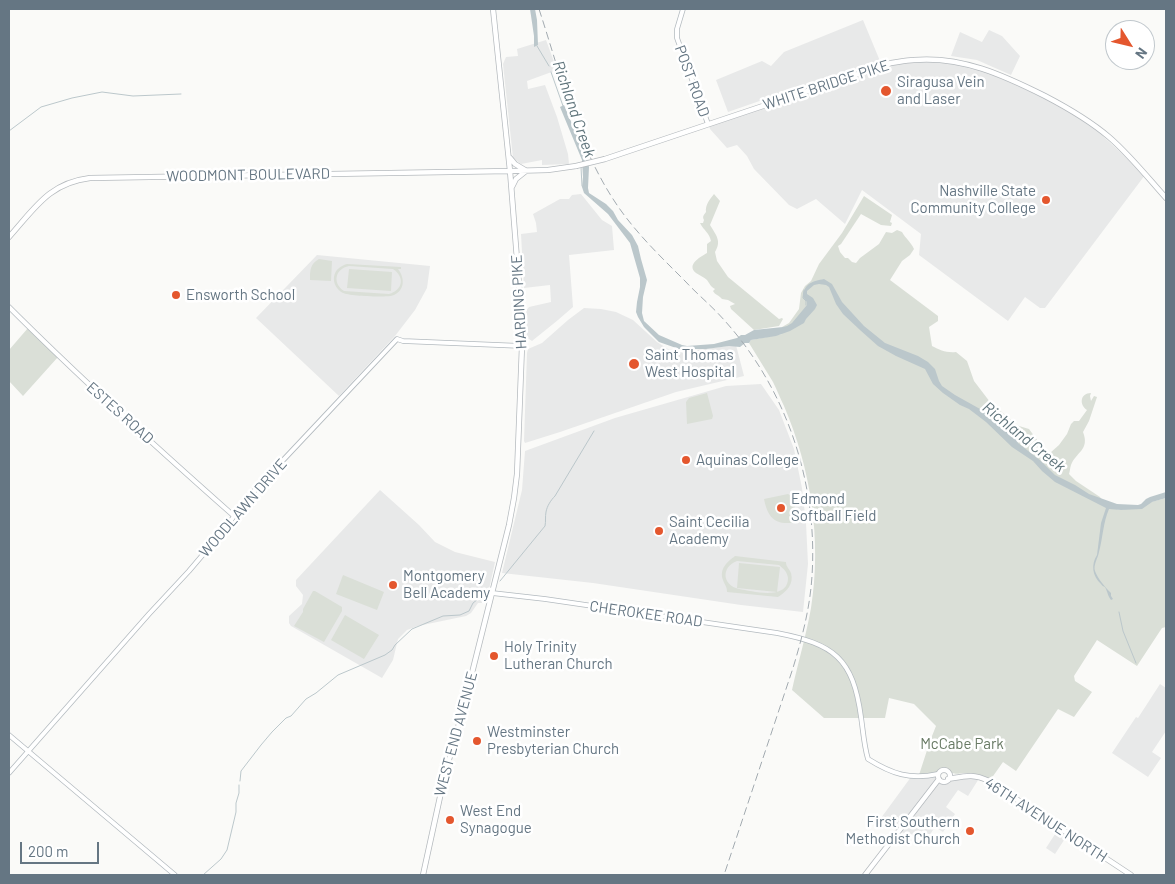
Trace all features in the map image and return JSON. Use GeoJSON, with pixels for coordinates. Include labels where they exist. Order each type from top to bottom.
{"type":"FeatureCollection","features":[{"type":"Feature","properties":{"kind":"main road","name":"HARDING PIKE"},"geometry":{"type":"LineString","coordinates":[[492,593],[514,498],[519,446],[522,346],[510,171],[493,9]]}},
{"type":"Feature","properties":{"kind":"main road","name":"WHITE BRIDGE PIKE"},"geometry":{"type":"LineString","coordinates":[[510,171],[566,168],[605,158],[892,63],[935,59],[971,65],[994,72],[1028,87],[1079,114],[1111,138],[1166,198]]}},
{"type":"Feature","properties":{"kind":"main road"},"geometry":{"type":"LineString","coordinates":[[508,154],[515,165],[526,171],[516,179],[511,191]]}},
{"type":"Feature","properties":{"kind":"main road","name":"WOODMONT BOULEVARD"},"geometry":{"type":"LineString","coordinates":[[9,237],[50,192],[72,181],[90,178],[510,171]]}},
{"type":"Feature","properties":{"kind":"main road","name":"WEST END AVENUE"},"geometry":{"type":"LineString","coordinates":[[423,875],[445,774],[492,593]]}},
{"type":"Feature","properties":{"kind":"main road"},"geometry":{"type":"LineString","coordinates":[[865,875],[929,793],[939,778],[941,771],[948,772],[949,777],[946,781],[939,778]]}},
{"type":"Feature","properties":{"kind":"main road","name":"46TH AVENUE NORTH"},"geometry":{"type":"LineString","coordinates":[[949,777],[974,776],[992,782],[1131,875]]}},
{"type":"Feature","properties":{"kind":"street","name":"POST ROAD"},"geometry":{"type":"LineString","coordinates":[[683,9],[677,29],[677,38],[708,124]]}},
{"type":"Feature","properties":{"kind":"street","name":"ESTES ROAD"},"geometry":{"type":"LineString","coordinates":[[9,307],[86,383],[234,516]]}},
{"type":"Feature","properties":{"kind":"street","name":"WOODLAWN DRIVE"},"geometry":{"type":"LineString","coordinates":[[9,773],[189,571],[256,490],[397,339],[522,346]]}},
{"type":"Feature","properties":{"kind":"street","name":"CHEROKEE ROAD"},"geometry":{"type":"LineString","coordinates":[[492,593],[758,630],[800,638],[814,643],[830,651],[841,660],[850,672],[859,701],[868,759],[902,776],[931,775],[939,778]]}},
{"type":"Feature","properties":{"kind":"street"},"geometry":{"type":"LineString","coordinates":[[9,735],[175,875]]}},
{"type":"Feature","properties":{"kind":"shaded area"},"geometry":{"type":"Polygon","coordinates":[[[530,9],[535,9],[537,20],[538,45],[534,47],[534,36],[530,9]]]}},
{"type":"Feature","properties":{"kind":"shaded area"},"geometry":{"type":"Polygon","coordinates":[[[863,20],[880,61],[728,112],[716,80],[762,61],[771,66],[784,52],[863,20]]]}},
{"type":"Feature","properties":{"kind":"shaded area"},"geometry":{"type":"Polygon","coordinates":[[[989,30],[1002,36],[1020,56],[1011,75],[977,60],[951,56],[960,32],[982,42],[989,30]]]}},
{"type":"Feature","properties":{"kind":"shaded area"},"geometry":{"type":"Polygon","coordinates":[[[546,40],[557,70],[527,81],[528,89],[545,85],[557,117],[568,154],[569,164],[542,165],[542,160],[521,164],[513,158],[503,64],[506,57],[518,56],[517,49],[546,40]]]}},
{"type":"Feature","properties":{"kind":"shaded area"},"geometry":{"type":"Polygon","coordinates":[[[924,59],[971,65],[1079,114],[1145,175],[1045,308],[1040,308],[1025,297],[1008,321],[919,255],[921,234],[862,190],[845,224],[816,199],[797,209],[789,205],[754,169],[747,156],[737,145],[727,148],[710,129],[708,124],[883,65],[924,59]]]}},
{"type":"Feature","properties":{"kind":"shaded area"},"geometry":{"type":"Polygon","coordinates":[[[564,105],[587,159],[589,167],[589,193],[613,211],[618,220],[632,235],[638,246],[647,280],[642,313],[644,321],[659,335],[687,346],[714,344],[737,338],[754,330],[787,326],[792,323],[807,305],[803,297],[807,286],[824,279],[832,284],[842,302],[864,326],[885,343],[928,362],[935,369],[942,386],[989,414],[1018,443],[1055,475],[1089,494],[1117,504],[1138,505],[1150,497],[1166,492],[1166,498],[1152,502],[1142,509],[1109,509],[1095,564],[1095,571],[1104,586],[1111,593],[1113,599],[1111,600],[1093,570],[1101,523],[1106,508],[1055,482],[1033,461],[1012,447],[986,422],[943,393],[933,384],[925,369],[878,346],[843,314],[836,304],[829,287],[826,285],[814,285],[807,291],[807,294],[813,298],[817,305],[804,323],[776,336],[751,340],[740,347],[729,346],[706,349],[679,349],[659,342],[644,327],[636,312],[640,278],[630,243],[608,214],[584,193],[582,187],[582,160],[560,107],[564,105]]]}},
{"type":"Feature","properties":{"kind":"shaded area"},"geometry":{"type":"Polygon","coordinates":[[[581,194],[602,220],[612,226],[614,250],[569,255],[573,307],[532,341],[527,340],[526,311],[529,307],[551,302],[550,285],[524,288],[521,234],[537,232],[533,214],[560,199],[569,199],[572,195],[581,194]]]}},
{"type":"Feature","properties":{"kind":"shaded area"},"geometry":{"type":"Polygon","coordinates":[[[317,255],[430,266],[427,288],[415,310],[395,336],[339,396],[256,318],[317,255]]]}},
{"type":"Feature","properties":{"kind":"shaded area","name":"Saint Thomas West Hospital"},"geometry":{"type":"Polygon","coordinates":[[[584,308],[616,312],[633,320],[657,342],[668,349],[680,352],[736,345],[744,376],[676,392],[525,443],[528,349],[542,343],[584,308]]]}},
{"type":"Feature","properties":{"kind":"shaded area"},"geometry":{"type":"Polygon","coordinates":[[[761,384],[779,410],[794,449],[802,488],[808,564],[803,612],[741,605],[593,583],[502,573],[522,490],[525,451],[615,418],[726,386],[761,384]]]}},
{"type":"Feature","properties":{"kind":"shaded area","name":"Montgomery Bell Academy"},"geometry":{"type":"Polygon","coordinates":[[[380,490],[435,542],[455,552],[495,562],[486,603],[478,603],[471,613],[466,616],[407,630],[398,639],[393,660],[382,678],[291,626],[289,623],[289,616],[302,604],[303,595],[296,586],[296,580],[380,490]]]}},
{"type":"Feature","properties":{"kind":"shaded area"},"geometry":{"type":"Polygon","coordinates":[[[1160,684],[1166,688],[1166,731],[1152,752],[1161,758],[1148,777],[1112,753],[1160,684]]]}},
{"type":"Feature","properties":{"kind":"shaded area"},"geometry":{"type":"Polygon","coordinates":[[[931,775],[943,781],[980,777],[968,796],[958,790],[946,807],[955,814],[943,832],[935,827],[923,845],[896,830],[881,818],[911,777],[931,775]]]}},
{"type":"Feature","properties":{"kind":"shaded area"},"geometry":{"type":"Polygon","coordinates":[[[1059,828],[1068,834],[1055,854],[1046,848],[1059,828]]]}},
{"type":"Feature","properties":{"kind":"green space"},"geometry":{"type":"Polygon","coordinates":[[[714,194],[720,201],[710,225],[718,241],[715,252],[717,261],[728,277],[779,319],[783,319],[779,326],[754,330],[731,309],[730,306],[735,304],[722,299],[713,291],[715,289],[707,280],[693,270],[693,264],[707,253],[707,244],[711,241],[700,223],[703,223],[707,205],[714,194]]]}},
{"type":"Feature","properties":{"kind":"green space","name":"McCabe Park"},"geometry":{"type":"Polygon","coordinates":[[[864,196],[892,215],[891,226],[881,225],[861,214],[838,246],[840,252],[845,258],[856,263],[879,244],[886,232],[892,233],[897,230],[902,232],[914,249],[902,261],[890,280],[938,316],[938,321],[929,327],[932,346],[946,352],[956,352],[967,361],[974,381],[990,402],[1019,426],[1029,429],[1046,452],[1050,453],[1059,445],[1071,424],[1074,421],[1079,421],[1087,410],[1082,402],[1083,397],[1091,393],[1091,401],[1094,396],[1097,397],[1083,432],[1085,438],[1084,447],[1073,461],[1069,474],[1100,497],[1107,507],[1121,510],[1166,498],[1166,627],[1162,628],[1137,666],[1097,640],[1074,676],[1075,681],[1092,692],[1074,717],[1058,709],[1016,771],[1003,762],[991,779],[970,773],[955,774],[946,770],[934,774],[919,775],[936,726],[914,704],[889,698],[885,718],[824,718],[792,690],[809,618],[814,582],[815,557],[812,505],[801,455],[784,406],[773,382],[749,343],[751,340],[782,334],[782,327],[789,323],[799,309],[801,293],[805,286],[811,281],[819,264],[842,233],[864,196]]]}},
{"type":"Feature","properties":{"kind":"green space"},"geometry":{"type":"Polygon","coordinates":[[[319,259],[332,261],[331,281],[310,280],[311,268],[319,259]]]}},
{"type":"Feature","properties":{"kind":"green space"},"geometry":{"type":"Polygon","coordinates":[[[347,264],[401,267],[401,269],[398,269],[403,280],[402,287],[398,293],[390,296],[360,296],[343,293],[337,288],[334,279],[337,270],[347,264]],[[349,266],[338,273],[337,280],[340,288],[344,291],[389,294],[397,290],[401,283],[397,272],[393,269],[349,266]]]}},
{"type":"Feature","properties":{"kind":"green space"},"geometry":{"type":"Polygon","coordinates":[[[349,269],[392,272],[391,291],[347,288],[349,269]]]}},
{"type":"Feature","properties":{"kind":"green space"},"geometry":{"type":"Polygon","coordinates":[[[28,328],[58,357],[23,396],[9,381],[9,350],[28,328]]]}},
{"type":"Feature","properties":{"kind":"green space"},"geometry":{"type":"Polygon","coordinates":[[[707,393],[713,416],[712,419],[687,424],[686,402],[689,398],[707,393]]]}},
{"type":"Feature","properties":{"kind":"green space","name":"Edmond Softball Field"},"geometry":{"type":"Polygon","coordinates":[[[788,494],[794,498],[797,522],[778,522],[768,512],[764,499],[788,494]]]}},
{"type":"Feature","properties":{"kind":"green space"},"geometry":{"type":"Polygon","coordinates":[[[735,556],[786,562],[792,577],[791,584],[778,597],[727,592],[722,572],[724,566],[735,556]],[[737,561],[728,567],[726,576],[729,584],[739,589],[768,593],[776,592],[782,590],[788,578],[785,571],[779,565],[737,561]]]}},
{"type":"Feature","properties":{"kind":"green space"},"geometry":{"type":"Polygon","coordinates":[[[739,563],[780,567],[777,592],[737,588],[739,563]]]}},
{"type":"Feature","properties":{"kind":"green space"},"geometry":{"type":"Polygon","coordinates":[[[343,575],[384,592],[377,610],[336,594],[343,575]]]}},
{"type":"Feature","properties":{"kind":"green space"},"geometry":{"type":"Polygon","coordinates":[[[313,591],[342,607],[342,611],[324,642],[294,626],[313,591]]]}},
{"type":"Feature","properties":{"kind":"green space"},"geometry":{"type":"Polygon","coordinates":[[[345,615],[379,635],[364,659],[331,640],[345,615]]]}},
{"type":"Feature","properties":{"kind":"waterway","name":"Richland Creek"},"geometry":{"type":"LineString","coordinates":[[537,46],[549,66]]}},
{"type":"Feature","properties":{"kind":"waterway","name":"Richland Creek"},"geometry":{"type":"LineString","coordinates":[[551,72],[563,106]]}},
{"type":"Feature","properties":{"kind":"waterway"},"geometry":{"type":"LineString","coordinates":[[9,131],[41,107],[72,98],[102,92],[133,96],[181,94]]}},
{"type":"Feature","properties":{"kind":"waterway","name":"Richland Creek"},"geometry":{"type":"LineString","coordinates":[[581,167],[582,186]]}},
{"type":"Feature","properties":{"kind":"waterway","name":"Richland Creek"},"geometry":{"type":"LineString","coordinates":[[804,290],[803,298],[806,301],[806,305]]}},
{"type":"Feature","properties":{"kind":"waterway"},"geometry":{"type":"LineString","coordinates":[[500,581],[545,526],[548,505],[594,431]]}},
{"type":"Feature","properties":{"kind":"waterway"},"geometry":{"type":"LineString","coordinates":[[240,781],[241,771],[261,745],[306,699],[338,675],[385,655],[412,629],[443,616],[460,615],[469,611],[473,603],[482,596]]}},
{"type":"Feature","properties":{"kind":"waterway"},"geometry":{"type":"LineString","coordinates":[[1119,612],[1123,631],[1136,663]]}},
{"type":"Feature","properties":{"kind":"waterway"},"geometry":{"type":"LineString","coordinates":[[203,875],[221,859],[227,850],[236,812],[239,785]]}},
{"type":"Feature","properties":{"kind":"railway"},"geometry":{"type":"LineString","coordinates":[[539,9],[571,110],[591,159],[603,182],[624,215],[641,235],[720,316],[747,348],[766,377],[781,408],[794,440],[803,473],[810,507],[813,541],[811,588],[807,611],[793,668],[724,875]]}},
{"type":"Feature","properties":{"kind":"place","name":"Siragusa Vein and Laser"},"geometry":{"type":"Point","coordinates":[886,91]}},
{"type":"Feature","properties":{"kind":"place","name":"Nashville State Community College"},"geometry":{"type":"Point","coordinates":[1046,200]}},
{"type":"Feature","properties":{"kind":"place","name":"Ensworth School"},"geometry":{"type":"Point","coordinates":[176,295]}},
{"type":"Feature","properties":{"kind":"place","name":"Saint Thomas West Hospital"},"geometry":{"type":"Point","coordinates":[634,364]}},
{"type":"Feature","properties":{"kind":"place","name":"Aquinas College"},"geometry":{"type":"Point","coordinates":[686,460]}},
{"type":"Feature","properties":{"kind":"place","name":"Edmond Softball Field"},"geometry":{"type":"Point","coordinates":[781,508]}},
{"type":"Feature","properties":{"kind":"place","name":"Saint Cecilia Academy"},"geometry":{"type":"Point","coordinates":[659,531]}},
{"type":"Feature","properties":{"kind":"place","name":"Montgomery Bell Academy"},"geometry":{"type":"Point","coordinates":[393,585]}},
{"type":"Feature","properties":{"kind":"place","name":"Holy Trinity Lutheran Church"},"geometry":{"type":"Point","coordinates":[494,656]}},
{"type":"Feature","properties":{"kind":"place","name":"Westminster Presbyterian Church"},"geometry":{"type":"Point","coordinates":[477,741]}},
{"type":"Feature","properties":{"kind":"place","name":"West End Synagogue"},"geometry":{"type":"Point","coordinates":[450,820]}},
{"type":"Feature","properties":{"kind":"place","name":"First Southern Methodist Church"},"geometry":{"type":"Point","coordinates":[970,831]}}]}
